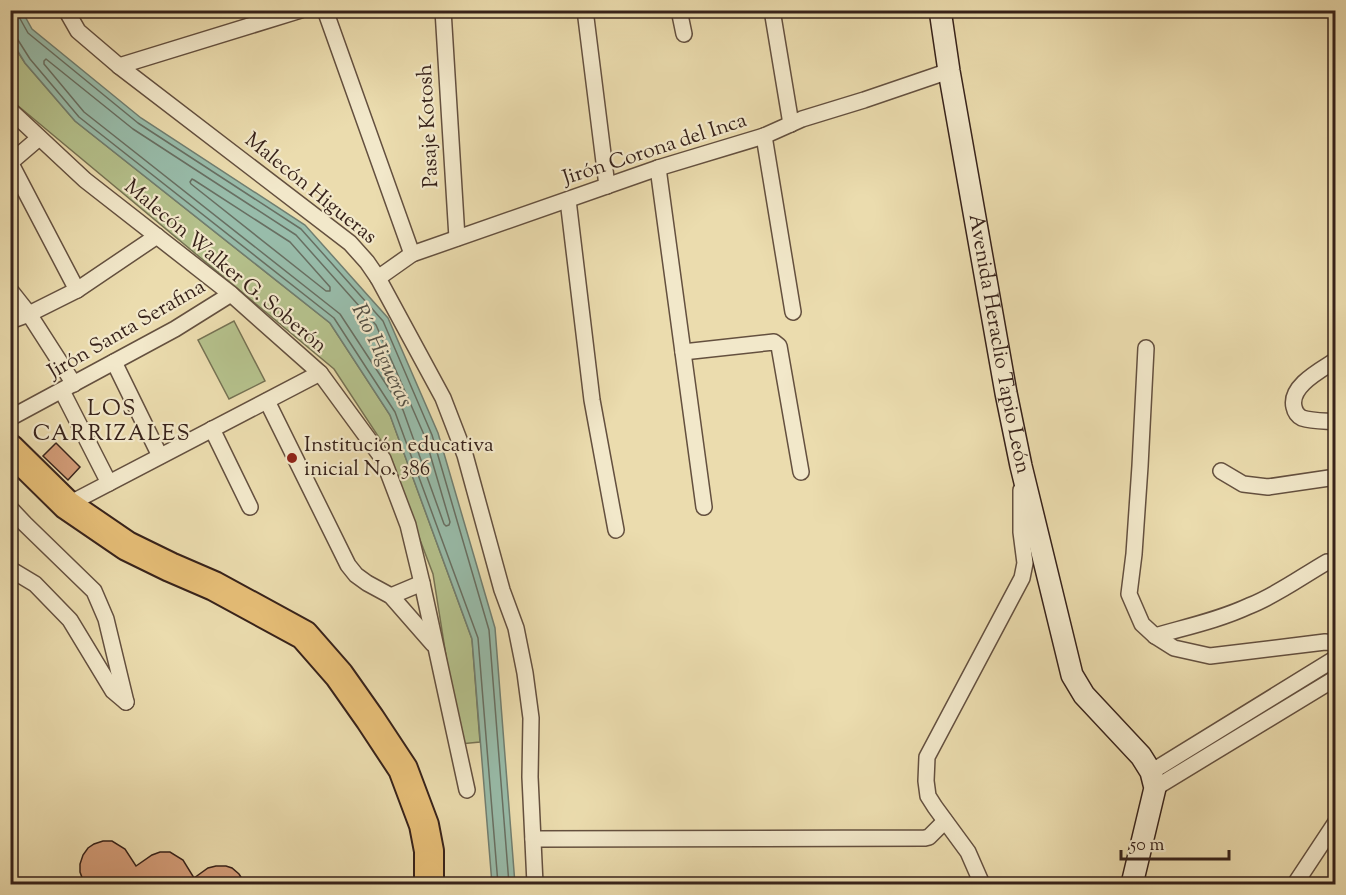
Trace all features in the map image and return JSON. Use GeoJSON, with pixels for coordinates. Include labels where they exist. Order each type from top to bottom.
{"type":"FeatureCollection","features":[{"type":"Feature","properties":{"kind":"highway"},"geometry":{"type":"LineString","coordinates":[[10,449],[67,505],[127,546],[214,586],[304,635],[339,675],[403,770],[424,825],[429,851],[429,885]]}},
{"type":"Feature","properties":{"kind":"street","name":"Malecón Higueras"},"geometry":{"type":"LineString","coordinates":[[66,10],[78,31],[119,66],[350,243],[368,262],[378,278],[443,398],[465,455],[502,590],[516,628],[525,673],[531,718],[530,777],[535,885]]}},
{"type":"Feature","properties":{"kind":"street"},"geometry":{"type":"LineString","coordinates":[[119,66],[301,10]]}},
{"type":"Feature","properties":{"kind":"street"},"geometry":{"type":"LineString","coordinates":[[325,10],[412,254]]}},
{"type":"Feature","properties":{"kind":"street","name":"Pasaje Kotosh"},"geometry":{"type":"LineString","coordinates":[[443,10],[457,238]]}},
{"type":"Feature","properties":{"kind":"street"},"geometry":{"type":"LineString","coordinates":[[585,10],[607,186]]}},
{"type":"Feature","properties":{"kind":"street"},"geometry":{"type":"LineString","coordinates":[[679,10],[684,34]]}},
{"type":"Feature","properties":{"kind":"street"},"geometry":{"type":"LineString","coordinates":[[772,10],[791,124]]}},
{"type":"Feature","properties":{"kind":"street","name":"Avenida Heraclio Tapio León"},"geometry":{"type":"LineString","coordinates":[[940,10],[1006,393],[1021,466],[1072,675],[1084,695],[1141,756],[1153,780]]}},
{"type":"Feature","properties":{"kind":"street","name":"Jirón Corona del Inca"},"geometry":{"type":"LineString","coordinates":[[378,278],[412,254],[658,168],[764,136],[802,119],[949,71]]}},
{"type":"Feature","properties":{"kind":"street","name":"Malecón Walker G. Soberón"},"geometry":{"type":"LineString","coordinates":[[10,110],[85,180],[231,294],[320,373],[383,459],[408,525],[467,790]]}},
{"type":"Feature","properties":{"kind":"street"},"geometry":{"type":"LineString","coordinates":[[764,136],[793,312]]}},
{"type":"Feature","properties":{"kind":"street"},"geometry":{"type":"LineString","coordinates":[[39,138],[11,162],[78,290]]}},
{"type":"Feature","properties":{"kind":"street"},"geometry":{"type":"LineString","coordinates":[[658,168],[704,507]]}},
{"type":"Feature","properties":{"kind":"street"},"geometry":{"type":"LineString","coordinates":[[568,200],[592,400],[616,530]]}},
{"type":"Feature","properties":{"kind":"street"},"geometry":{"type":"LineString","coordinates":[[10,321],[78,290],[158,236]]}},
{"type":"Feature","properties":{"kind":"street"},"geometry":{"type":"LineString","coordinates":[[10,290],[28,314],[68,388],[110,483]]}},
{"type":"Feature","properties":{"kind":"street","name":"Jirón Santa Serafina"},"geometry":{"type":"LineString","coordinates":[[10,418],[175,329],[231,294]]}},
{"type":"Feature","properties":{"kind":"street"},"geometry":{"type":"LineString","coordinates":[[683,352],[774,342],[779,346],[801,472]]}},
{"type":"Feature","properties":{"kind":"street"},"geometry":{"type":"LineString","coordinates":[[1146,348],[1134,554],[1129,594],[1142,624],[1174,648],[1210,656],[1314,643],[1335,643]]}},
{"type":"Feature","properties":{"kind":"street"},"geometry":{"type":"LineString","coordinates":[[1335,360],[1307,380],[1295,393],[1293,405],[1300,418],[1335,422]]}},
{"type":"Feature","properties":{"kind":"street"},"geometry":{"type":"LineString","coordinates":[[114,362],[160,456]]}},
{"type":"Feature","properties":{"kind":"street"},"geometry":{"type":"LineString","coordinates":[[67,505],[320,373]]}},
{"type":"Feature","properties":{"kind":"street"},"geometry":{"type":"LineString","coordinates":[[267,400],[348,565],[367,583],[392,596],[435,646]]}},
{"type":"Feature","properties":{"kind":"street"},"geometry":{"type":"LineString","coordinates":[[212,429],[250,507]]}},
{"type":"Feature","properties":{"kind":"street"},"geometry":{"type":"LineString","coordinates":[[982,885],[968,852],[928,796],[927,756],[1022,578],[1025,563],[1021,532],[1021,466]]}},
{"type":"Feature","properties":{"kind":"street"},"geometry":{"type":"LineString","coordinates":[[1221,471],[1243,484],[1268,487],[1335,477]]}},
{"type":"Feature","properties":{"kind":"street"},"geometry":{"type":"LineString","coordinates":[[10,508],[94,591],[106,620],[126,702],[113,692],[70,620],[35,584],[10,569]]}},
{"type":"Feature","properties":{"kind":"street"},"geometry":{"type":"LineString","coordinates":[[1155,636],[1212,620],[1268,598],[1327,562]]}},
{"type":"Feature","properties":{"kind":"street"},"geometry":{"type":"LineString","coordinates":[[392,596],[422,583]]}},
{"type":"Feature","properties":{"kind":"street"},"geometry":{"type":"LineString","coordinates":[[1132,885],[1153,780],[1335,658]]}},
{"type":"Feature","properties":{"kind":"street"},"geometry":{"type":"LineString","coordinates":[[1153,780],[1335,678]]}},
{"type":"Feature","properties":{"kind":"street"},"geometry":{"type":"LineString","coordinates":[[533,839],[925,838],[929,837],[945,821]]}},
{"type":"Feature","properties":{"kind":"street"},"geometry":{"type":"LineString","coordinates":[[1295,885],[1335,822]]}},
{"type":"Feature","properties":{"kind":"green space"},"geometry":{"type":"Polygon","coordinates":[[[10,40],[25,63],[75,121],[330,323],[390,415],[472,639],[480,742],[460,744],[433,574],[384,445],[334,369],[11,100],[10,40]]]}},
{"type":"Feature","properties":{"kind":"green space"},"geometry":{"type":"Polygon","coordinates":[[[234,321],[265,381],[229,399],[198,340],[234,321]]]}},
{"type":"Feature","properties":{"kind":"water","name":"Río Higueras"},"geometry":{"type":"Polygon","coordinates":[[[10,11],[22,11],[32,29],[141,118],[305,225],[388,318],[438,433],[495,628],[515,884],[492,884],[472,639],[390,415],[330,323],[75,121],[25,63],[11,40],[10,11]]]}},
{"type":"Feature","properties":{"kind":"building"},"geometry":{"type":"Polygon","coordinates":[[[56,443],[80,467],[68,480],[43,456],[56,443]]]}},
{"type":"Feature","properties":{"kind":"building"},"geometry":{"type":"Polygon","coordinates":[[[103,841],[112,841],[125,849],[136,866],[152,855],[170,852],[183,860],[194,878],[208,868],[226,866],[239,874],[246,885],[87,885],[80,872],[83,855],[88,848],[103,841]]]}},
{"type":"Feature","properties":{"kind":"place","name":"Institución educativa inicial No. 386"},"geometry":{"type":"Point","coordinates":[292,458]}},
{"type":"Feature","properties":{"kind":"district","name":"LOS CARRIZALES"},"geometry":{"type":"Point","coordinates":[112,422]}}]}
